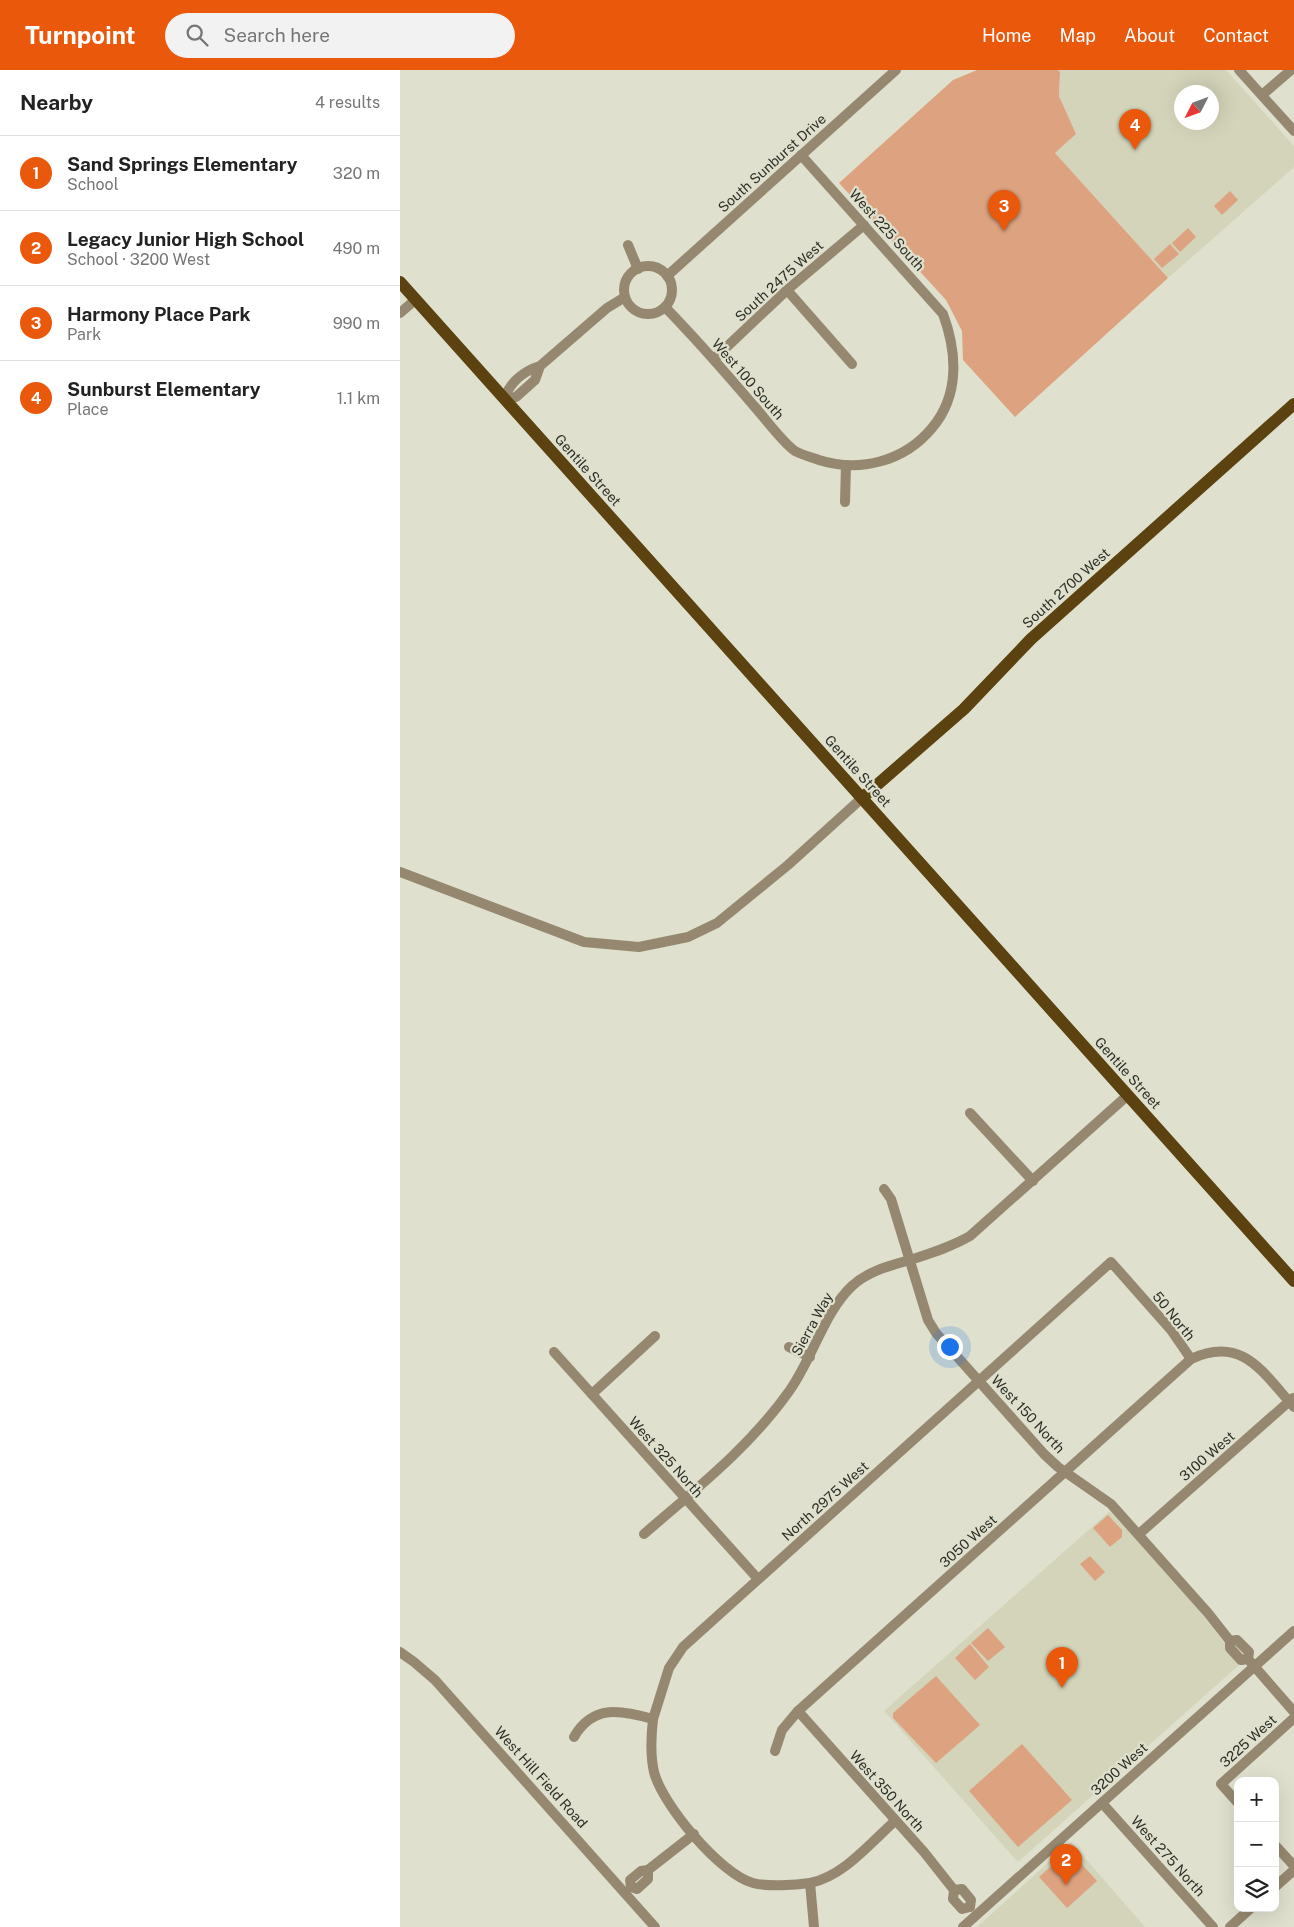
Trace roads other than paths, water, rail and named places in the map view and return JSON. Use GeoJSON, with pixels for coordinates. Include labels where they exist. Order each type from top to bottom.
{"type":"FeatureCollection","features":[{"type":"Feature","properties":{"kind":"main road","name":"Gentile Street"},"geometry":{"type":"LineString","coordinates":[[400,282],[1294,1281]]}},
{"type":"Feature","properties":{"kind":"main road","name":"South 2700 West"},"geometry":{"type":"LineString","coordinates":[[862,798],[964,709],[1031,639],[1294,404]]}},
{"type":"Feature","properties":{"kind":"street","name":"South Sunburst Drive"},"geometry":{"type":"LineString","coordinates":[[667,276],[896,70]]}},
{"type":"Feature","properties":{"kind":"street"},"geometry":{"type":"LineString","coordinates":[[1240,70],[1294,131]]}},
{"type":"Feature","properties":{"kind":"street"},"geometry":{"type":"LineString","coordinates":[[1262,95],[1291,70]]}},
{"type":"Feature","properties":{"kind":"street","name":"West 225 South"},"geometry":{"type":"LineString","coordinates":[[801,155],[943,314],[948,326]]}},
{"type":"Feature","properties":{"kind":"street","name":"South 2475 West"},"geometry":{"type":"LineString","coordinates":[[714,359],[787,290],[864,225]]}},
{"type":"Feature","properties":{"kind":"street"},"geometry":{"type":"LineString","coordinates":[[628,245],[638,269]]}},
{"type":"Feature","properties":{"kind":"street"},"geometry":{"type":"LineString","coordinates":[[654,267],[667,276],[671,282],[671,296],[665,307],[650,314],[642,313],[635,310],[625,297],[624,290],[628,277],[638,269],[654,267]]}},
{"type":"Feature","properties":{"kind":"street"},"geometry":{"type":"LineString","coordinates":[[787,290],[852,364]]}},
{"type":"Feature","properties":{"kind":"street"},"geometry":{"type":"LineString","coordinates":[[504,399],[508,388],[527,370],[540,366],[607,308],[625,297]]}},
{"type":"Feature","properties":{"kind":"street"},"geometry":{"type":"LineString","coordinates":[[400,313],[416,300]]}},
{"type":"Feature","properties":{"kind":"street","name":"West 100 South"},"geometry":{"type":"LineString","coordinates":[[665,307],[714,359],[790,447],[796,452],[817,459],[846,465],[864,464],[893,458],[926,436],[941,418],[950,398],[953,373],[953,348],[948,326]]}},
{"type":"Feature","properties":{"kind":"street"},"geometry":{"type":"LineString","coordinates":[[845,502],[846,465]]}},
{"type":"Feature","properties":{"kind":"street"},"geometry":{"type":"LineString","coordinates":[[400,872],[584,942],[639,947],[688,937],[717,923],[788,865],[862,798]]}},
{"type":"Feature","properties":{"kind":"street","name":"Sierra Way"},"geometry":{"type":"LineString","coordinates":[[644,1534],[754,1436],[791,1389],[810,1357],[834,1309],[851,1287],[863,1277],[881,1269],[945,1249],[970,1236],[1128,1095]]}},
{"type":"Feature","properties":{"kind":"street"},"geometry":{"type":"LineString","coordinates":[[970,1113],[1033,1181]]}},
{"type":"Feature","properties":{"kind":"street","name":"West 150 North"},"geometry":{"type":"LineString","coordinates":[[884,1189],[891,1199],[931,1327],[1044,1454],[1111,1504],[1208,1613],[1230,1641],[1237,1640],[1249,1652],[1251,1663],[1294,1712]]}},
{"type":"Feature","properties":{"kind":"street","name":"North 2975 West"},"geometry":{"type":"LineString","coordinates":[[810,1883],[764,1885],[752,1883],[734,1874],[723,1866],[694,1834],[661,1792],[654,1773],[651,1757],[653,1719],[670,1668],[683,1647],[1111,1262]]}},
{"type":"Feature","properties":{"kind":"street","name":"50 North"},"geometry":{"type":"LineString","coordinates":[[1111,1262],[1171,1330],[1191,1359],[1215,1351],[1227,1351],[1245,1357],[1255,1364],[1292,1402]]}},
{"type":"Feature","properties":{"kind":"street"},"geometry":{"type":"LineString","coordinates":[[592,1394],[655,1336]]}},
{"type":"Feature","properties":{"kind":"street"},"geometry":{"type":"LineString","coordinates":[[789,1347],[810,1357]]}},
{"type":"Feature","properties":{"kind":"street","name":"West 325 North"},"geometry":{"type":"LineString","coordinates":[[554,1352],[758,1580]]}},
{"type":"Feature","properties":{"kind":"street","name":"3050 West"},"geometry":{"type":"LineString","coordinates":[[776,1751],[782,1730],[798,1711],[1191,1359]]}},
{"type":"Feature","properties":{"kind":"street","name":"3100 West"},"geometry":{"type":"LineString","coordinates":[[1139,1534],[1292,1402]]}},
{"type":"Feature","properties":{"kind":"street","name":"3200 West"},"geometry":{"type":"LineString","coordinates":[[963,1927],[973,1911],[1102,1804],[1251,1663],[1294,1631]]}},
{"type":"Feature","properties":{"kind":"street","name":"West Hill Field Road"},"geometry":{"type":"LineString","coordinates":[[400,1652],[435,1680],[628,1890],[655,1927]]}},
{"type":"Feature","properties":{"kind":"street","name":"West 350 North"},"geometry":{"type":"LineString","coordinates":[[798,1711],[924,1852],[954,1890],[962,1889],[971,1900],[973,1911]]}},
{"type":"Feature","properties":{"kind":"street"},"geometry":{"type":"LineString","coordinates":[[574,1738],[580,1726],[591,1717],[605,1712],[623,1712],[653,1719]]}},
{"type":"Feature","properties":{"kind":"street","name":"3225 West"},"geometry":{"type":"LineString","coordinates":[[1234,1799],[1221,1784],[1294,1718]]}},
{"type":"Feature","properties":{"kind":"street","name":"West 275 North"},"geometry":{"type":"LineString","coordinates":[[1102,1804],[1212,1927]]}},
{"type":"Feature","properties":{"kind":"street"},"geometry":{"type":"LineString","coordinates":[[814,1927],[810,1883],[829,1876],[844,1867],[895,1821]]}},
{"type":"Feature","properties":{"kind":"street"},"geometry":{"type":"LineString","coordinates":[[628,1890],[630,1880],[640,1871],[648,1870],[694,1834]]}},
{"type":"Feature","properties":{"kind":"street"},"geometry":{"type":"LineString","coordinates":[[1279,1849],[1294,1866]]}},
{"type":"Feature","properties":{"kind":"street"},"geometry":{"type":"LineString","coordinates":[[1279,1883],[1294,1870]]}},
{"type":"Feature","properties":{"kind":"street"},"geometry":{"type":"LineString","coordinates":[[1230,1927],[1247,1912]]}},
{"type":"Feature","properties":{"kind":"place","name":"Sunburst Elementary"},"geometry":{"type":"Point","coordinates":[1135,150]}},
{"type":"Feature","properties":{"kind":"place","name":"Harmony Place Park"},"geometry":{"type":"Point","coordinates":[1004,231]}},
{"type":"Feature","properties":{"kind":"place","name":"Sand Springs Elementary"},"geometry":{"type":"Point","coordinates":[1062,1688]}},
{"type":"Feature","properties":{"kind":"place","name":"Legacy Junior High School"},"geometry":{"type":"Point","coordinates":[1066,1885]}}]}
